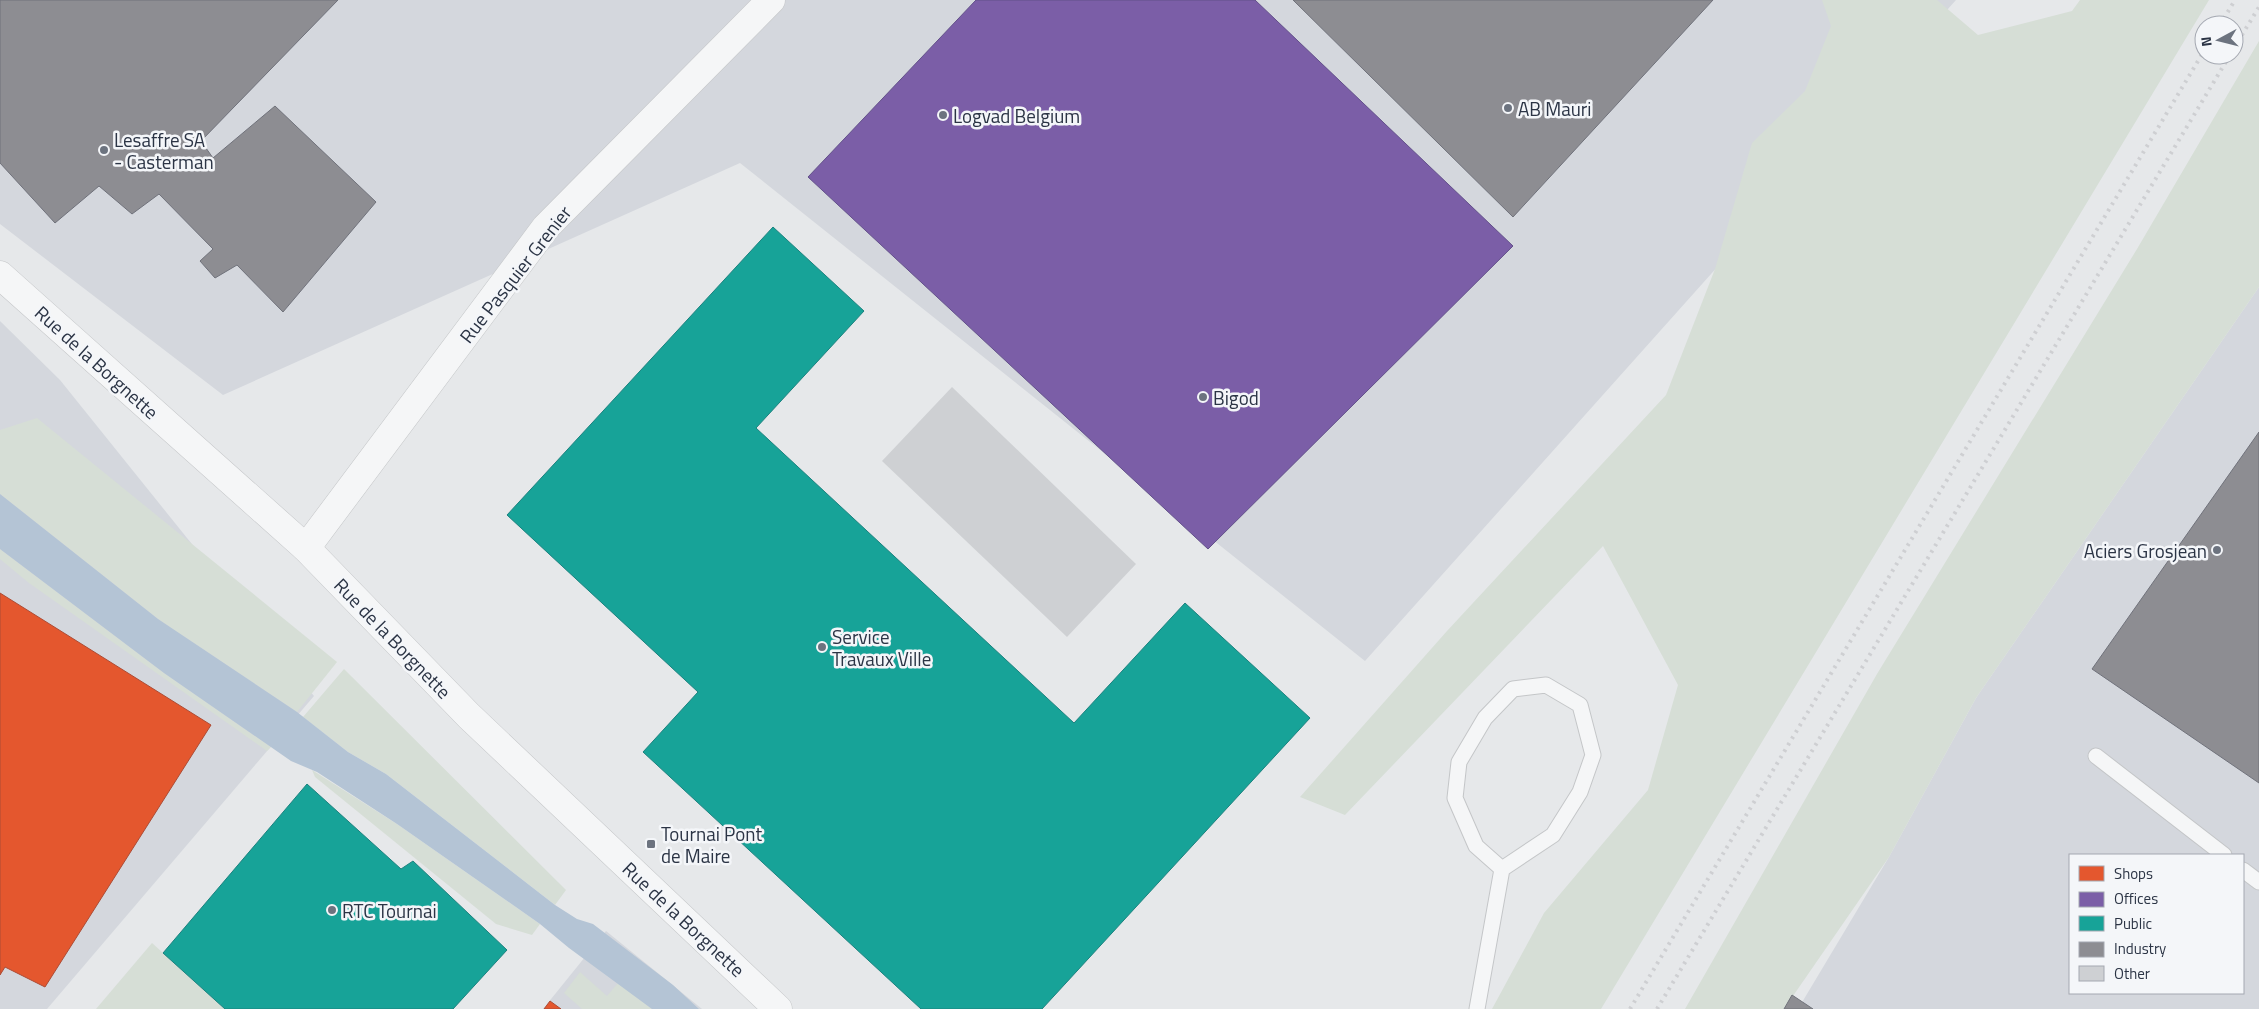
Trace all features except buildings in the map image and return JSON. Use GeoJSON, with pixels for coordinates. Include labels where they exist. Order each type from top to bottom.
{"type":"FeatureCollection","features":[{"type":"Feature","properties":{"kind":"street","name":"Rue Pasquier Grenier"},"geometry":{"type":"LineString","coordinates":[[306,548],[546,226],[770,0]]}},
{"type":"Feature","properties":{"kind":"street","name":"Rue de la Borgnette"},"geometry":{"type":"LineString","coordinates":[[4,289],[306,548],[469,716],[778,1009]]}},
{"type":"Feature","properties":{"kind":"lane"},"geometry":{"type":"LineString","coordinates":[[1477,1009],[1502,869],[1553,835],[1580,792],[1593,755],[1580,705],[1546,685],[1514,689],[1484,718],[1460,762],[1455,798],[1476,846],[1502,869]]}},
{"type":"Feature","properties":{"kind":"lane"},"geometry":{"type":"LineString","coordinates":[[2096,756],[2223,854]]}},
{"type":"Feature","properties":{"kind":"lane"},"geometry":{"type":"LineString","coordinates":[[2244,871],[2259,882]]}},
{"type":"Feature","properties":{"kind":"shaded area"},"geometry":{"type":"Polygon","coordinates":[[[0,0],[1956,0],[1365,661],[740,163],[223,395],[0,224],[0,0]]]}},
{"type":"Feature","properties":{"kind":"shaded area"},"geometry":{"type":"Polygon","coordinates":[[[1822,0],[1937,0],[1978,35],[2072,11],[2080,0],[2209,0],[2200,15],[2194,15],[2194,25],[1601,1009],[1492,1009],[1544,913],[1648,790],[1678,685],[1603,546],[1345,815],[1300,797],[1447,631],[1666,395],[1715,269],[1752,143],[1805,91],[1831,26],[1822,0]]]}},
{"type":"Feature","properties":{"kind":"shaded area"},"geometry":{"type":"Polygon","coordinates":[[[2259,41],[2259,287],[1976,698],[1889,857],[1784,1009],[1685,1009],[1877,674],[2137,249],[2259,41]]]}},
{"type":"Feature","properties":{"kind":"shaded area"},"geometry":{"type":"Polygon","coordinates":[[[2259,287],[2259,1009],[1798,1009],[1889,857],[1976,698],[2259,287]]]}},
{"type":"Feature","properties":{"kind":"shaded area"},"geometry":{"type":"Polygon","coordinates":[[[0,321],[60,380],[314,696],[47,1009],[0,1009],[0,321]]]}},
{"type":"Feature","properties":{"kind":"shaded area"},"geometry":{"type":"Polygon","coordinates":[[[37,418],[337,662],[297,712],[158,619],[0,494],[0,430],[37,418]]]}},
{"type":"Feature","properties":{"kind":"shaded area"},"geometry":{"type":"Polygon","coordinates":[[[0,549],[164,673],[271,747],[267,751],[29,583],[0,559],[0,549]]]}},
{"type":"Feature","properties":{"kind":"shaded area"},"geometry":{"type":"Polygon","coordinates":[[[344,669],[566,890],[555,905],[386,774],[348,752],[303,717],[344,669]]]}},
{"type":"Feature","properties":{"kind":"shaded area"},"geometry":{"type":"Polygon","coordinates":[[[312,770],[397,824],[540,924],[532,935],[496,924],[315,777],[312,770]]]}},
{"type":"Feature","properties":{"kind":"shaded area"},"geometry":{"type":"Polygon","coordinates":[[[606,931],[702,1009],[543,1009],[606,931]]]}},
{"type":"Feature","properties":{"kind":"shaded area"},"geometry":{"type":"Polygon","coordinates":[[[152,943],[225,1009],[96,1009],[152,943]]]}},
{"type":"Feature","properties":{"kind":"shaded area"},"geometry":{"type":"Polygon","coordinates":[[[580,972],[607,996],[618,983],[652,1009],[582,1009],[564,993],[580,972]]]}},
{"type":"Feature","properties":{"kind":"water"},"geometry":{"type":"Polygon","coordinates":[[[0,494],[158,619],[297,712],[348,752],[386,774],[555,905],[577,919],[593,924],[673,985],[699,1009],[652,1009],[569,948],[540,924],[397,824],[317,772],[291,761],[164,673],[0,549],[0,494]]]}},
{"type":"Feature","properties":{"kind":"railway"},"geometry":{"type":"LineString","coordinates":[[2226,15],[2235,0]]}},
{"type":"Feature","properties":{"kind":"railway"},"geometry":{"type":"LineString","coordinates":[[2244,32],[2259,7]]}},
{"type":"Feature","properties":{"kind":"railway"},"geometry":{"type":"LineString","coordinates":[[1630,1009],[2196,65]]}},
{"type":"Feature","properties":{"kind":"railway"},"geometry":{"type":"LineString","coordinates":[[1657,1009],[2224,65]]}},
{"type":"Feature","properties":{"kind":"place","name":"AB Mauri"},"geometry":{"type":"Point","coordinates":[1508,108]}},
{"type":"Feature","properties":{"kind":"place","name":"Logvad Belgium"},"geometry":{"type":"Point","coordinates":[943,115]}},
{"type":"Feature","properties":{"kind":"place","name":"Lesaffre SA - Casterman"},"geometry":{"type":"Point","coordinates":[104,150]}},
{"type":"Feature","properties":{"kind":"place","name":"Bigod"},"geometry":{"type":"Point","coordinates":[1203,397]}},
{"type":"Feature","properties":{"kind":"place","name":"Aciers Grosjean"},"geometry":{"type":"Point","coordinates":[2217,550]}},
{"type":"Feature","properties":{"kind":"place","name":"Service Travaux Ville"},"geometry":{"type":"Point","coordinates":[822,647]}},
{"type":"Feature","properties":{"kind":"place","name":"Tournai Pont de Maire"},"geometry":{"type":"Point","coordinates":[651,844]}},
{"type":"Feature","properties":{"kind":"place","name":"RTC Tournai"},"geometry":{"type":"Point","coordinates":[332,910]}}]}
